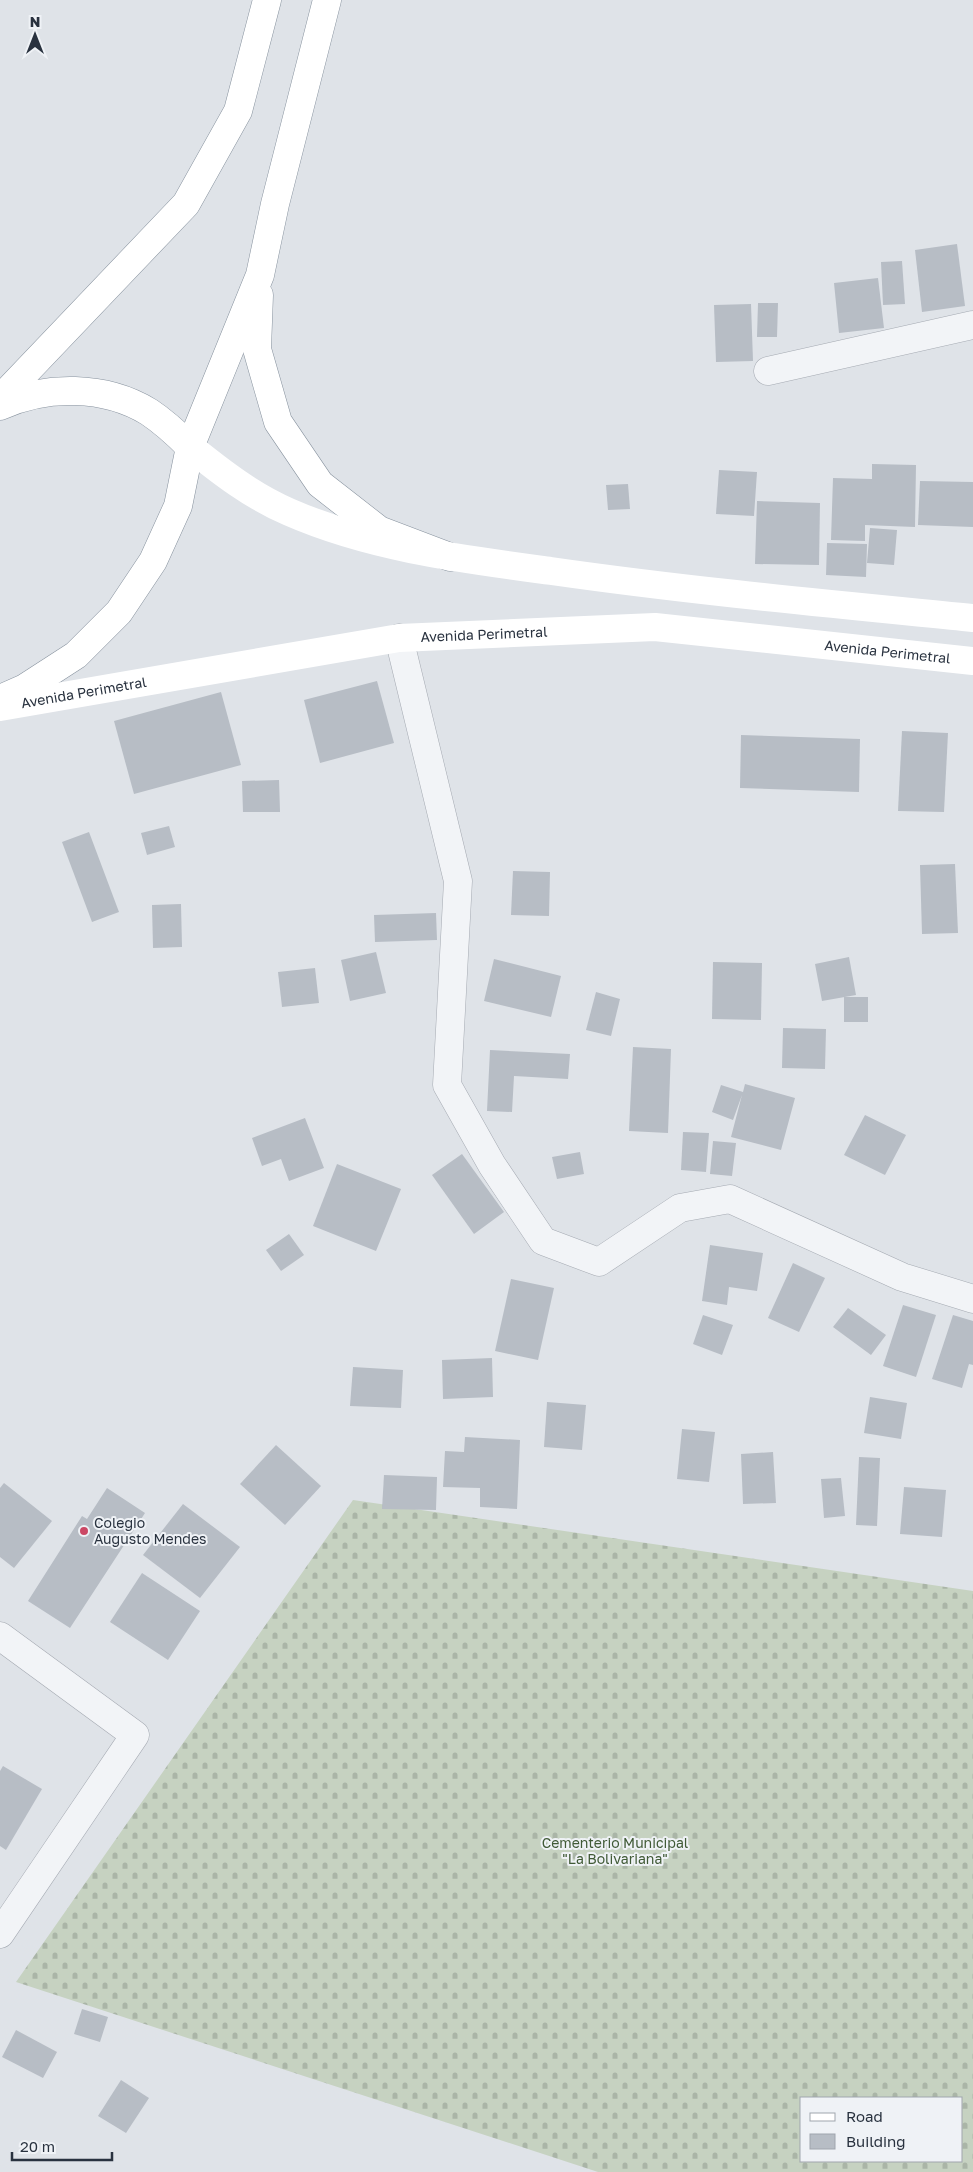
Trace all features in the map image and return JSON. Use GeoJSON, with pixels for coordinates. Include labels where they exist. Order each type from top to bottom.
{"type":"FeatureCollection","features":[{"type":"Feature","properties":{"kind":"main road"},"geometry":{"type":"LineString","coordinates":[[0,399],[186,204],[238,111],[267,0]]}},
{"type":"Feature","properties":{"kind":"main road"},"geometry":{"type":"LineString","coordinates":[[327,0],[275,204],[260,274],[257,349],[278,422],[320,484],[379,530],[450,557]]}},
{"type":"Feature","properties":{"kind":"main road"},"geometry":{"type":"LineString","coordinates":[[0,699],[25,688],[76,655],[119,612],[153,561],[178,506],[190,447],[260,274]]}},
{"type":"Feature","properties":{"kind":"main road"},"geometry":{"type":"LineString","coordinates":[[0,406],[13,400],[40,393],[67,391],[95,393],[122,400],[148,412],[170,428],[231,481],[287,512],[345,534],[450,557],[628,582],[973,618]]}},
{"type":"Feature","properties":{"kind":"main road","name":"Avenida Perimetral"},"geometry":{"type":"LineString","coordinates":[[0,707],[398,638],[655,627],[973,661]]}},
{"type":"Feature","properties":{"kind":"street"},"geometry":{"type":"LineString","coordinates":[[768,371],[973,325]]}},
{"type":"Feature","properties":{"kind":"street"},"geometry":{"type":"LineString","coordinates":[[398,638],[458,881],[447,1085],[492,1165],[543,1241],[599,1262],[680,1208],[730,1199],[902,1277],[973,1299]]}},
{"type":"Feature","properties":{"kind":"street"},"geometry":{"type":"LineString","coordinates":[[0,1636],[136,1735],[0,1934]]}},
{"type":"Feature","properties":{"kind":"green space","name":"Cementerio Municipal \"La Bolivariana\""},"geometry":{"type":"Polygon","coordinates":[[[353,1500],[973,1591],[973,2172],[598,2172],[16,1982],[353,1500]]]}},
{"type":"Feature","properties":{"kind":"building"},"geometry":{"type":"Polygon","coordinates":[[[957,244],[965,306],[922,312],[915,250],[957,244]]]}},
{"type":"Feature","properties":{"kind":"building"},"geometry":{"type":"Polygon","coordinates":[[[902,261],[905,304],[883,305],[881,262],[902,261]]]}},
{"type":"Feature","properties":{"kind":"building"},"geometry":{"type":"Polygon","coordinates":[[[878,278],[884,328],[839,333],[834,283],[878,278]]]}},
{"type":"Feature","properties":{"kind":"building"},"geometry":{"type":"Polygon","coordinates":[[[758,303],[778,303],[777,337],[757,337],[758,303]]]}},
{"type":"Feature","properties":{"kind":"building"},"geometry":{"type":"Polygon","coordinates":[[[751,304],[753,361],[716,362],[714,305],[751,304]]]}},
{"type":"Feature","properties":{"kind":"building"},"geometry":{"type":"Polygon","coordinates":[[[872,464],[916,465],[915,527],[865,525],[865,541],[831,540],[833,478],[872,479],[872,464]]]}},
{"type":"Feature","properties":{"kind":"building"},"geometry":{"type":"Polygon","coordinates":[[[719,470],[757,472],[754,516],[716,514],[719,470]]]}},
{"type":"Feature","properties":{"kind":"building"},"geometry":{"type":"Polygon","coordinates":[[[920,481],[973,482],[973,527],[918,525],[920,481]]]}},
{"type":"Feature","properties":{"kind":"building"},"geometry":{"type":"Polygon","coordinates":[[[628,484],[630,509],[608,510],[606,485],[628,484]]]}},
{"type":"Feature","properties":{"kind":"building"},"geometry":{"type":"Polygon","coordinates":[[[757,501],[820,503],[819,565],[755,564],[757,501]]]}},
{"type":"Feature","properties":{"kind":"building"},"geometry":{"type":"Polygon","coordinates":[[[870,528],[897,530],[894,565],[867,563],[870,528]]]}},
{"type":"Feature","properties":{"kind":"building"},"geometry":{"type":"Polygon","coordinates":[[[827,543],[867,544],[866,577],[826,575],[827,543]]]}},
{"type":"Feature","properties":{"kind":"building"},"geometry":{"type":"Polygon","coordinates":[[[377,681],[394,743],[320,763],[304,700],[377,681]]]}},
{"type":"Feature","properties":{"kind":"building"},"geometry":{"type":"Polygon","coordinates":[[[221,692],[241,765],[134,794],[114,721],[221,692]]]}},
{"type":"Feature","properties":{"kind":"building"},"geometry":{"type":"Polygon","coordinates":[[[902,731],[948,733],[944,812],[898,811],[902,731]]]}},
{"type":"Feature","properties":{"kind":"building"},"geometry":{"type":"Polygon","coordinates":[[[741,735],[860,739],[859,792],[740,788],[741,735]]]}},
{"type":"Feature","properties":{"kind":"building"},"geometry":{"type":"Polygon","coordinates":[[[279,780],[280,812],[243,812],[242,781],[279,780]]]}},
{"type":"Feature","properties":{"kind":"building"},"geometry":{"type":"Polygon","coordinates":[[[169,826],[175,847],[147,855],[141,833],[169,826]]]}},
{"type":"Feature","properties":{"kind":"building"},"geometry":{"type":"Polygon","coordinates":[[[89,832],[119,912],[92,922],[62,842],[89,832]]]}},
{"type":"Feature","properties":{"kind":"building"},"geometry":{"type":"Polygon","coordinates":[[[955,864],[958,933],[922,934],[920,865],[955,864]]]}},
{"type":"Feature","properties":{"kind":"building"},"geometry":{"type":"Polygon","coordinates":[[[513,871],[550,872],[549,916],[511,915],[513,871]]]}},
{"type":"Feature","properties":{"kind":"building"},"geometry":{"type":"Polygon","coordinates":[[[181,904],[182,947],[153,948],[152,905],[181,904]]]}},
{"type":"Feature","properties":{"kind":"building"},"geometry":{"type":"Polygon","coordinates":[[[436,913],[437,940],[375,942],[374,915],[436,913]]]}},
{"type":"Feature","properties":{"kind":"building"},"geometry":{"type":"Polygon","coordinates":[[[376,952],[386,993],[350,1001],[341,960],[376,952]]]}},
{"type":"Feature","properties":{"kind":"building"},"geometry":{"type":"Polygon","coordinates":[[[849,957],[856,995],[822,1001],[815,964],[849,957]]]}},
{"type":"Feature","properties":{"kind":"building"},"geometry":{"type":"Polygon","coordinates":[[[494,959],[561,976],[551,1017],[484,1001],[494,959]]]}},
{"type":"Feature","properties":{"kind":"building"},"geometry":{"type":"Polygon","coordinates":[[[713,962],[762,963],[761,1020],[712,1019],[713,962]]]}},
{"type":"Feature","properties":{"kind":"building"},"geometry":{"type":"Polygon","coordinates":[[[315,968],[319,1003],[282,1007],[278,972],[315,968]]]}},
{"type":"Feature","properties":{"kind":"building"},"geometry":{"type":"Polygon","coordinates":[[[596,992],[620,999],[611,1036],[586,1030],[596,992]]]}},
{"type":"Feature","properties":{"kind":"building"},"geometry":{"type":"Polygon","coordinates":[[[844,997],[868,997],[868,1022],[844,1022],[844,997]]]}},
{"type":"Feature","properties":{"kind":"building"},"geometry":{"type":"Polygon","coordinates":[[[783,1028],[826,1029],[825,1069],[782,1068],[783,1028]]]}},
{"type":"Feature","properties":{"kind":"building"},"geometry":{"type":"Polygon","coordinates":[[[633,1047],[671,1049],[668,1133],[629,1131],[633,1047]]]}},
{"type":"Feature","properties":{"kind":"building"},"geometry":{"type":"Polygon","coordinates":[[[490,1050],[570,1054],[568,1079],[514,1076],[512,1112],[487,1111],[490,1050]]]}},
{"type":"Feature","properties":{"kind":"building"},"geometry":{"type":"Polygon","coordinates":[[[745,1084],[795,1098],[781,1150],[731,1137],[742,1095],[733,1120],[712,1112],[721,1085],[743,1092],[745,1084]]]}},
{"type":"Feature","properties":{"kind":"building"},"geometry":{"type":"Polygon","coordinates":[[[865,1115],[906,1135],[885,1175],[844,1155],[865,1115]]]}},
{"type":"Feature","properties":{"kind":"building"},"geometry":{"type":"Polygon","coordinates":[[[305,1118],[324,1168],[289,1181],[281,1159],[262,1166],[252,1138],[305,1118]]]}},
{"type":"Feature","properties":{"kind":"building"},"geometry":{"type":"Polygon","coordinates":[[[683,1132],[709,1133],[706,1172],[681,1170],[683,1132]]]}},
{"type":"Feature","properties":{"kind":"building"},"geometry":{"type":"Polygon","coordinates":[[[713,1141],[736,1143],[732,1176],[710,1174],[713,1141]]]}},
{"type":"Feature","properties":{"kind":"building"},"geometry":{"type":"Polygon","coordinates":[[[580,1152],[584,1174],[557,1179],[552,1157],[580,1152]]]}},
{"type":"Feature","properties":{"kind":"building"},"geometry":{"type":"Polygon","coordinates":[[[462,1154],[504,1212],[474,1234],[432,1175],[462,1154]]]}},
{"type":"Feature","properties":{"kind":"building"},"geometry":{"type":"Polygon","coordinates":[[[337,1164],[401,1189],[376,1251],[313,1226],[337,1164]]]}},
{"type":"Feature","properties":{"kind":"building"},"geometry":{"type":"Polygon","coordinates":[[[289,1234],[304,1255],[281,1271],[266,1250],[289,1234]]]}},
{"type":"Feature","properties":{"kind":"building"},"geometry":{"type":"Polygon","coordinates":[[[710,1245],[763,1253],[757,1291],[729,1287],[727,1305],[702,1301],[710,1245]]]}},
{"type":"Feature","properties":{"kind":"building"},"geometry":{"type":"Polygon","coordinates":[[[793,1263],[825,1278],[799,1332],[768,1318],[793,1263]]]}},
{"type":"Feature","properties":{"kind":"building"},"geometry":{"type":"Polygon","coordinates":[[[511,1279],[554,1288],[538,1360],[495,1351],[511,1279]]]}},
{"type":"Feature","properties":{"kind":"building"},"geometry":{"type":"Polygon","coordinates":[[[903,1305],[936,1315],[916,1377],[883,1366],[903,1305]]]}},
{"type":"Feature","properties":{"kind":"building"},"geometry":{"type":"Polygon","coordinates":[[[848,1308],[886,1335],[871,1355],[833,1327],[848,1308]]]}},
{"type":"Feature","properties":{"kind":"building"},"geometry":{"type":"Polygon","coordinates":[[[703,1315],[733,1325],[722,1355],[693,1344],[703,1315]]]}},
{"type":"Feature","properties":{"kind":"building"},"geometry":{"type":"Polygon","coordinates":[[[953,1315],[973,1321],[973,1365],[969,1364],[962,1388],[932,1379],[953,1315]]]}},
{"type":"Feature","properties":{"kind":"building"},"geometry":{"type":"Polygon","coordinates":[[[492,1358],[493,1397],[443,1399],[442,1360],[492,1358]]]}},
{"type":"Feature","properties":{"kind":"building"},"geometry":{"type":"Polygon","coordinates":[[[353,1367],[403,1370],[401,1408],[350,1406],[353,1367]]]}},
{"type":"Feature","properties":{"kind":"building"},"geometry":{"type":"Polygon","coordinates":[[[870,1397],[907,1403],[901,1439],[864,1433],[870,1397]]]}},
{"type":"Feature","properties":{"kind":"building"},"geometry":{"type":"Polygon","coordinates":[[[547,1402],[586,1405],[582,1450],[544,1447],[547,1402]]]}},
{"type":"Feature","properties":{"kind":"building"},"geometry":{"type":"Polygon","coordinates":[[[682,1429],[715,1432],[709,1482],[677,1479],[682,1429]]]}},
{"type":"Feature","properties":{"kind":"building"},"geometry":{"type":"Polygon","coordinates":[[[465,1437],[520,1440],[517,1509],[480,1507],[480,1488],[443,1487],[445,1451],[464,1452],[465,1437]]]}},
{"type":"Feature","properties":{"kind":"building"},"geometry":{"type":"Polygon","coordinates":[[[276,1445],[321,1486],[285,1525],[240,1484],[276,1445]]]}},
{"type":"Feature","properties":{"kind":"building"},"geometry":{"type":"Polygon","coordinates":[[[773,1452],[776,1503],[743,1504],[741,1454],[773,1452]]]}},
{"type":"Feature","properties":{"kind":"building"},"geometry":{"type":"Polygon","coordinates":[[[859,1457],[880,1458],[877,1526],[856,1525],[859,1457]]]}},
{"type":"Feature","properties":{"kind":"building"},"geometry":{"type":"Polygon","coordinates":[[[384,1475],[437,1477],[436,1510],[382,1509],[384,1475]]]}},
{"type":"Feature","properties":{"kind":"building"},"geometry":{"type":"Polygon","coordinates":[[[841,1478],[845,1516],[824,1518],[821,1479],[841,1478]]]}},
{"type":"Feature","properties":{"kind":"building"},"geometry":{"type":"Polygon","coordinates":[[[4,1483],[52,1521],[14,1568],[0,1557],[0,1488],[4,1483]]]}},
{"type":"Feature","properties":{"kind":"building"},"geometry":{"type":"Polygon","coordinates":[[[904,1487],[946,1490],[942,1537],[900,1534],[904,1487]]]}},
{"type":"Feature","properties":{"kind":"building"},"geometry":{"type":"Polygon","coordinates":[[[107,1488],[145,1513],[70,1628],[28,1601],[82,1516],[87,1519],[107,1488]]]}},
{"type":"Feature","properties":{"kind":"building"},"geometry":{"type":"Polygon","coordinates":[[[183,1504],[240,1547],[200,1598],[143,1555],[183,1504]]]}},
{"type":"Feature","properties":{"kind":"building"},"geometry":{"type":"Polygon","coordinates":[[[142,1573],[200,1611],[168,1660],[110,1622],[142,1573]]]}},
{"type":"Feature","properties":{"kind":"building"},"geometry":{"type":"Polygon","coordinates":[[[3,1766],[42,1789],[6,1850],[0,1846],[0,1771],[3,1766]]]}},
{"type":"Feature","properties":{"kind":"building"},"geometry":{"type":"Polygon","coordinates":[[[82,2009],[108,2017],[100,2042],[74,2034],[82,2009]]]}},
{"type":"Feature","properties":{"kind":"building"},"geometry":{"type":"Polygon","coordinates":[[[16,2030],[57,2052],[43,2078],[2,2057],[16,2030]]]}},
{"type":"Feature","properties":{"kind":"building"},"geometry":{"type":"Polygon","coordinates":[[[121,2080],[149,2098],[126,2133],[98,2116],[121,2080]]]}},
{"type":"Feature","properties":{"kind":"place","name":"Colegio Augusto Mendes"},"geometry":{"type":"Point","coordinates":[84,1531]}}]}
